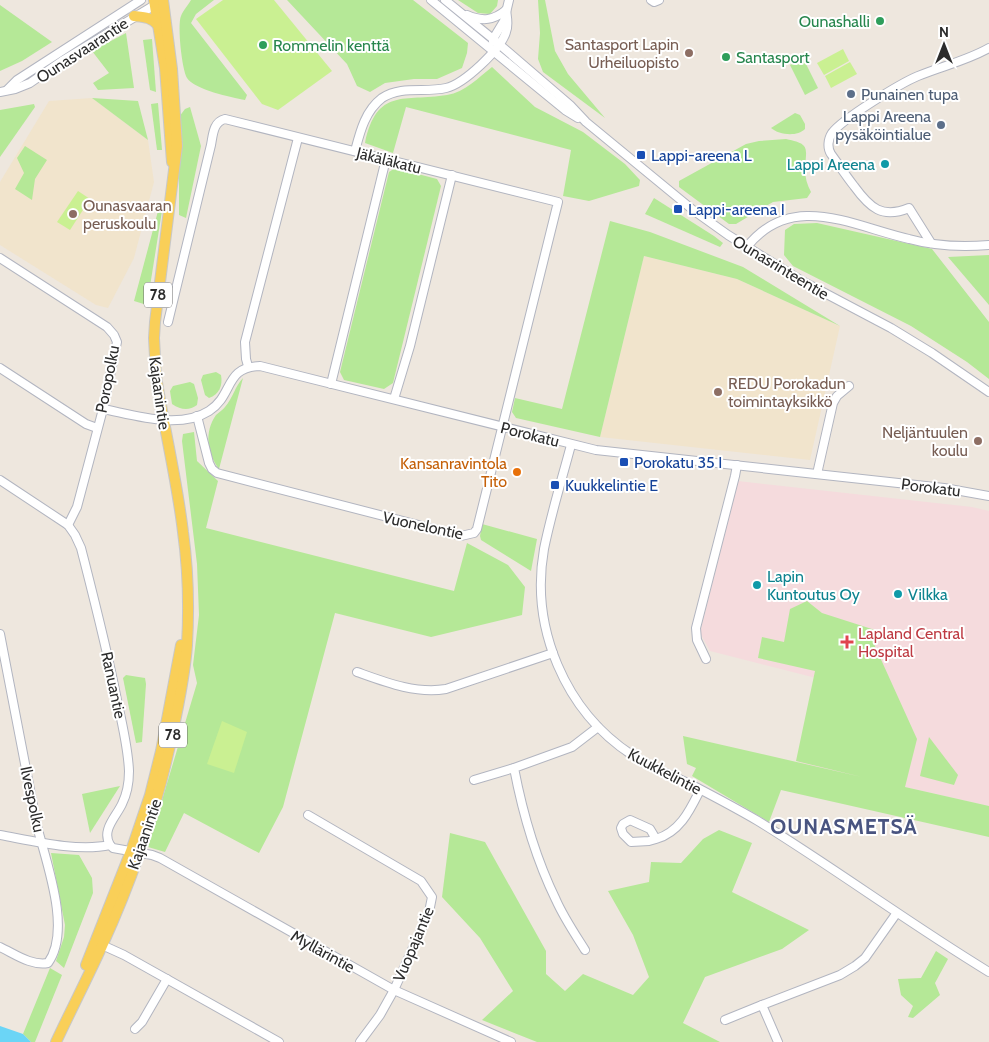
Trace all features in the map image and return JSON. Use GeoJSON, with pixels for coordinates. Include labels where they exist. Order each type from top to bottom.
{"type":"FeatureCollection","features":[{"type":"Feature","properties":{"kind":"main road","name":"Kajaanintie"},"geometry":{"type":"LineString","coordinates":[[160,1],[158,25],[165,68],[170,154],[173,171]]}},
{"type":"Feature","properties":{"kind":"main road","name":"Kajaanintie"},"geometry":{"type":"LineString","coordinates":[[56,1042],[102,945],[158,791],[178,708],[187,644],[184,532],[156,376],[154,338],[177,146],[172,69],[160,1]]}},
{"type":"Feature","properties":{"kind":"main road"},"geometry":{"type":"LineString","coordinates":[[134,16],[154,20],[158,25]]}},
{"type":"Feature","properties":{"kind":"main road","name":"Kajaanintie"},"geometry":{"type":"LineString","coordinates":[[51,1042],[135,851]]}},
{"type":"Feature","properties":{"kind":"street","name":"Ounasvaarantie"},"geometry":{"type":"LineString","coordinates":[[3,91],[141,0]]}},
{"type":"Feature","properties":{"kind":"street","name":"Ounasrinteentie"},"geometry":{"type":"LineString","coordinates":[[431,0],[565,110],[586,122]]}},
{"type":"Feature","properties":{"kind":"street","name":"Ounasrinteentie"},"geometry":{"type":"LineString","coordinates":[[445,0],[493,38],[570,105],[586,122],[686,204],[746,248],[802,281],[890,328],[932,353],[989,392]]}},
{"type":"Feature","properties":{"kind":"street"},"geometry":{"type":"LineString","coordinates":[[492,51],[493,38],[504,21],[509,0]]}},
{"type":"Feature","properties":{"kind":"street"},"geometry":{"type":"LineString","coordinates":[[651,0],[654,2],[659,0]]}},
{"type":"Feature","properties":{"kind":"street","name":"Ounasvaarantie"},"geometry":{"type":"LineString","coordinates":[[3,91],[22,87],[30,83],[62,61],[160,1]]}},
{"type":"Feature","properties":{"kind":"street"},"geometry":{"type":"LineString","coordinates":[[355,151],[363,124],[370,111],[384,97],[395,92],[434,90],[456,84],[477,69],[492,51],[500,46],[508,23],[506,10]]}},
{"type":"Feature","properties":{"kind":"street"},"geometry":{"type":"LineString","coordinates":[[461,13],[488,20],[494,19],[506,10]]}},
{"type":"Feature","properties":{"kind":"street"},"geometry":{"type":"LineString","coordinates":[[931,243],[909,208],[900,211],[883,212],[865,202],[831,154],[829,150],[830,138],[836,130],[850,119],[911,80],[972,57],[989,48]]}},
{"type":"Feature","properties":{"kind":"street","name":"Jäkäläkatu"},"geometry":{"type":"LineString","coordinates":[[168,322],[214,131],[219,120],[224,119],[558,202]]}},
{"type":"Feature","properties":{"kind":"street"},"geometry":{"type":"LineString","coordinates":[[103,408],[147,419],[176,420],[197,416],[217,405],[234,376],[248,366],[245,342],[298,138]]}},
{"type":"Feature","properties":{"kind":"street"},"geometry":{"type":"LineString","coordinates":[[331,384],[386,159]]}},
{"type":"Feature","properties":{"kind":"street"},"geometry":{"type":"LineString","coordinates":[[394,400],[410,346],[452,175]]}},
{"type":"Feature","properties":{"kind":"street","name":"Vuonelontie"},"geometry":{"type":"LineString","coordinates":[[197,416],[209,463],[217,473],[461,536],[474,533],[477,529],[503,427],[558,202]]}},
{"type":"Feature","properties":{"kind":"street"},"geometry":{"type":"LineString","coordinates":[[746,248],[766,228],[801,215],[822,216],[911,240],[956,246],[989,245]]}},
{"type":"Feature","properties":{"kind":"street","name":"Poropolku"},"geometry":{"type":"LineString","coordinates":[[0,258],[107,327],[117,342],[103,408],[77,507],[68,525]]}},
{"type":"Feature","properties":{"kind":"street","name":"Porokatu"},"geometry":{"type":"LineString","coordinates":[[248,366],[260,366],[596,450],[944,488],[988,496]]}},
{"type":"Feature","properties":{"kind":"street"},"geometry":{"type":"LineString","coordinates":[[0,368],[86,424],[97,428]]}},
{"type":"Feature","properties":{"kind":"street"},"geometry":{"type":"LineString","coordinates":[[817,474],[833,403],[837,396],[849,386]]}},
{"type":"Feature","properties":{"kind":"street","name":"Kuukkelintie"},"geometry":{"type":"LineString","coordinates":[[571,445],[544,549],[541,598],[542,612],[553,653],[579,704],[609,738],[633,756],[748,816],[799,847],[896,914],[989,972]]}},
{"type":"Feature","properties":{"kind":"street"},"geometry":{"type":"LineString","coordinates":[[706,659],[697,640],[696,628],[737,465]]}},
{"type":"Feature","properties":{"kind":"street"},"geometry":{"type":"LineString","coordinates":[[0,480],[68,525]]}},
{"type":"Feature","properties":{"kind":"street","name":"Ranuantie"},"geometry":{"type":"LineString","coordinates":[[68,525],[81,548],[95,601],[109,658],[128,759],[128,787],[123,803],[106,835],[110,845]]}},
{"type":"Feature","properties":{"kind":"street","name":"Ilvespolku"},"geometry":{"type":"LineString","coordinates":[[0,634],[59,927],[57,943],[48,963],[42,964],[29,961],[0,946]]}},
{"type":"Feature","properties":{"kind":"street"},"geometry":{"type":"LineString","coordinates":[[357,672],[391,684],[432,691],[446,689],[553,653]]}},
{"type":"Feature","properties":{"kind":"street"},"geometry":{"type":"LineString","coordinates":[[474,780],[572,747],[598,726]]}},
{"type":"Feature","properties":{"kind":"street"},"geometry":{"type":"LineString","coordinates":[[514,768],[526,824],[536,855],[557,902],[585,950]]}},
{"type":"Feature","properties":{"kind":"street"},"geometry":{"type":"LineString","coordinates":[[656,839],[665,836],[680,825],[700,790]]}},
{"type":"Feature","properties":{"kind":"street","name":"Vuopajantie"},"geometry":{"type":"LineString","coordinates":[[308,816],[421,881],[432,897],[429,912],[394,990],[380,1015],[360,1042]]}},
{"type":"Feature","properties":{"kind":"street","name":"Myllärintie"},"geometry":{"type":"LineString","coordinates":[[0,835],[88,847],[110,845],[113,848],[135,851],[160,858],[394,990],[511,1042]]}},
{"type":"Feature","properties":{"kind":"street"},"geometry":{"type":"LineString","coordinates":[[725,1020],[840,975],[855,966],[866,958],[896,914]]}},
{"type":"Feature","properties":{"kind":"street"},"geometry":{"type":"LineString","coordinates":[[102,945],[279,1042]]}},
{"type":"Feature","properties":{"kind":"street"},"geometry":{"type":"LineString","coordinates":[[135,1030],[142,1022],[167,980]]}},
{"type":"Feature","properties":{"kind":"street"},"geometry":{"type":"LineString","coordinates":[[762,1005],[778,1042]]}},
{"type":"Feature","properties":{"kind":"shaded area","name":"Ounasvaaran peruskoulu"},"geometry":{"type":"Polygon","coordinates":[[[92,98],[148,140],[154,182],[134,258],[108,308],[96,305],[0,245],[0,182],[49,101],[92,98]]]}},
{"type":"Feature","properties":{"kind":"shaded area","name":"REDU Porokadun toimintayksikkö"},"geometry":{"type":"Polygon","coordinates":[[[644,256],[737,279],[840,326],[810,460],[600,437],[644,256]]]}},
{"type":"Feature","properties":{"kind":"shaded area","name":"Lapland Central Hospital"},"geometry":{"type":"Polygon","coordinates":[[[738,481],[972,507],[989,511],[989,806],[799,763],[820,679],[710,651],[700,633],[738,481]]]}},
{"type":"Feature","properties":{"kind":"green space"},"geometry":{"type":"Polygon","coordinates":[[[191,0],[214,0],[196,14],[191,23],[247,95],[245,100],[197,86],[187,78],[182,57],[180,21],[191,0]]]}},
{"type":"Feature","properties":{"kind":"green space","name":"Rommelin kenttä"},"geometry":{"type":"Polygon","coordinates":[[[223,0],[274,0],[332,71],[278,110],[262,104],[196,19],[223,0]]]}},
{"type":"Feature","properties":{"kind":"green space"},"geometry":{"type":"Polygon","coordinates":[[[287,0],[413,0],[468,43],[462,68],[437,79],[414,79],[385,83],[370,92],[357,86],[347,64],[287,0]]]}},
{"type":"Feature","properties":{"kind":"green space"},"geometry":{"type":"Polygon","coordinates":[[[458,0],[498,0],[497,6],[490,14],[478,13],[458,0]]]}},
{"type":"Feature","properties":{"kind":"green space"},"geometry":{"type":"Polygon","coordinates":[[[538,0],[545,0],[555,51],[568,74],[605,118],[543,72],[538,59],[540,33],[538,0]]]}},
{"type":"Feature","properties":{"kind":"green space"},"geometry":{"type":"Polygon","coordinates":[[[0,5],[52,42],[22,61],[0,71],[0,5]]]}},
{"type":"Feature","properties":{"kind":"green space"},"geometry":{"type":"Polygon","coordinates":[[[126,33],[134,88],[98,90],[93,83],[109,73],[92,51],[126,33]]]}},
{"type":"Feature","properties":{"kind":"green space"},"geometry":{"type":"Polygon","coordinates":[[[152,39],[156,92],[150,90],[143,40],[152,39]]]}},
{"type":"Feature","properties":{"kind":"green space"},"geometry":{"type":"Polygon","coordinates":[[[843,49],[849,61],[824,75],[817,63],[843,49]]]}},
{"type":"Feature","properties":{"kind":"green space"},"geometry":{"type":"Polygon","coordinates":[[[803,58],[818,88],[805,95],[790,65],[803,58]]]}},
{"type":"Feature","properties":{"kind":"green space"},"geometry":{"type":"Polygon","coordinates":[[[850,62],[857,74],[831,88],[825,76],[850,62]]]}},
{"type":"Feature","properties":{"kind":"green space"},"geometry":{"type":"Polygon","coordinates":[[[492,67],[535,107],[583,132],[625,164],[640,180],[639,186],[589,201],[563,196],[571,150],[406,107],[393,153],[365,143],[370,125],[377,113],[385,105],[405,98],[432,97],[460,91],[492,67]]]}},
{"type":"Feature","properties":{"kind":"green space"},"geometry":{"type":"Polygon","coordinates":[[[92,98],[138,101],[148,140],[92,98]]]}},
{"type":"Feature","properties":{"kind":"green space"},"geometry":{"type":"Polygon","coordinates":[[[158,103],[162,150],[157,150],[151,104],[158,103]]]}},
{"type":"Feature","properties":{"kind":"green space"},"geometry":{"type":"Polygon","coordinates":[[[34,104],[35,107],[0,157],[0,110],[34,104]]]}},
{"type":"Feature","properties":{"kind":"green space"},"geometry":{"type":"Polygon","coordinates":[[[190,107],[201,146],[186,218],[179,215],[179,117],[185,109],[190,107]]]}},
{"type":"Feature","properties":{"kind":"green space"},"geometry":{"type":"Polygon","coordinates":[[[795,113],[800,115],[805,124],[805,129],[802,132],[788,134],[771,128],[795,113]]]}},
{"type":"Feature","properties":{"kind":"green space"},"geometry":{"type":"Polygon","coordinates":[[[786,139],[800,143],[805,148],[805,175],[811,192],[807,198],[773,202],[736,224],[729,224],[679,187],[679,181],[746,144],[786,139]]]}},
{"type":"Feature","properties":{"kind":"green space"},"geometry":{"type":"Polygon","coordinates":[[[25,146],[47,160],[35,179],[32,200],[15,189],[24,173],[17,158],[25,146]]]}},
{"type":"Feature","properties":{"kind":"green space"},"geometry":{"type":"Polygon","coordinates":[[[395,168],[437,179],[441,186],[393,383],[384,389],[344,380],[340,372],[389,172],[395,168]]]}},
{"type":"Feature","properties":{"kind":"green space"},"geometry":{"type":"Polygon","coordinates":[[[78,191],[90,199],[70,230],[57,222],[78,191]]]}},
{"type":"Feature","properties":{"kind":"green space"},"geometry":{"type":"Polygon","coordinates":[[[654,198],[723,243],[720,247],[645,214],[654,198]]]}},
{"type":"Feature","properties":{"kind":"green space"},"geometry":{"type":"Polygon","coordinates":[[[158,211],[162,211],[147,305],[134,301],[158,211]]]}},
{"type":"Feature","properties":{"kind":"green space"},"geometry":{"type":"Polygon","coordinates":[[[610,221],[650,232],[743,267],[840,326],[737,279],[644,256],[600,437],[516,418],[512,412],[515,398],[562,409],[610,221]]]}},
{"type":"Feature","properties":{"kind":"green space"},"geometry":{"type":"Polygon","coordinates":[[[817,223],[932,249],[989,322],[989,379],[967,362],[911,326],[793,266],[784,255],[785,230],[794,224],[817,223]]]}},
{"type":"Feature","properties":{"kind":"green space"},"geometry":{"type":"Polygon","coordinates":[[[989,255],[989,305],[948,257],[989,255]]]}},
{"type":"Feature","properties":{"kind":"green space"},"geometry":{"type":"Polygon","coordinates":[[[216,372],[221,375],[221,386],[215,395],[209,398],[205,395],[201,380],[203,375],[216,372]]]}},
{"type":"Feature","properties":{"kind":"green space"},"geometry":{"type":"Polygon","coordinates":[[[243,378],[219,469],[212,456],[208,442],[210,428],[216,415],[228,403],[243,378]]]}},
{"type":"Feature","properties":{"kind":"green space"},"geometry":{"type":"Polygon","coordinates":[[[190,382],[194,384],[198,398],[197,405],[185,409],[172,404],[170,391],[173,386],[190,382]]]}},
{"type":"Feature","properties":{"kind":"green space"},"geometry":{"type":"Polygon","coordinates":[[[194,432],[197,461],[218,481],[206,528],[454,591],[467,543],[508,565],[525,587],[522,615],[431,637],[335,613],[283,807],[259,853],[184,813],[165,852],[148,847],[197,683],[193,665],[199,615],[197,564],[182,441],[183,434],[194,432]]]}},
{"type":"Feature","properties":{"kind":"green space"},"geometry":{"type":"Polygon","coordinates":[[[482,524],[537,539],[531,571],[481,540],[482,524]]]}},
{"type":"Feature","properties":{"kind":"green space"},"geometry":{"type":"Polygon","coordinates":[[[807,601],[822,613],[875,630],[874,644],[917,739],[905,787],[989,806],[989,837],[781,790],[769,822],[692,776],[696,768],[687,764],[683,736],[862,777],[796,761],[815,671],[758,658],[762,637],[784,642],[790,609],[807,601]]]}},
{"type":"Feature","properties":{"kind":"green space"},"geometry":{"type":"Polygon","coordinates":[[[126,675],[145,678],[142,742],[136,743],[123,678],[126,675]]]}},
{"type":"Feature","properties":{"kind":"green space"},"geometry":{"type":"Polygon","coordinates":[[[222,721],[247,732],[234,773],[207,764],[222,721]]]}},
{"type":"Feature","properties":{"kind":"green space"},"geometry":{"type":"Polygon","coordinates":[[[929,737],[958,775],[954,785],[920,776],[929,737]]]}},
{"type":"Feature","properties":{"kind":"green space"},"geometry":{"type":"Polygon","coordinates":[[[120,786],[90,833],[82,794],[120,786]]]}},
{"type":"Feature","properties":{"kind":"green space"},"geometry":{"type":"Polygon","coordinates":[[[719,830],[752,843],[732,892],[809,930],[782,949],[705,977],[683,1023],[720,1042],[537,1042],[482,1020],[513,991],[480,938],[442,897],[450,833],[485,842],[546,951],[546,974],[565,991],[583,974],[633,995],[649,977],[633,935],[608,891],[649,882],[651,862],[681,863],[703,839],[719,830]]]}},
{"type":"Feature","properties":{"kind":"green space"},"geometry":{"type":"Polygon","coordinates":[[[51,853],[79,855],[92,878],[93,893],[64,968],[56,961],[64,937],[65,925],[51,853]]]}},
{"type":"Feature","properties":{"kind":"green space"},"geometry":{"type":"Polygon","coordinates":[[[936,951],[948,959],[935,983],[940,995],[913,1018],[908,1017],[913,1006],[901,995],[898,979],[921,978],[936,951]]]}},
{"type":"Feature","properties":{"kind":"green space"},"geometry":{"type":"Polygon","coordinates":[[[50,968],[62,975],[35,1042],[31,1042],[23,1034],[50,968]]]}},
{"type":"Feature","properties":{"kind":"water"},"geometry":{"type":"Polygon","coordinates":[[[0,1026],[23,1034],[31,1042],[0,1042],[0,1026]]]}},
{"type":"Feature","properties":{"kind":"place","name":"Ounashalli"},"geometry":{"type":"Point","coordinates":[880,21]}},
{"type":"Feature","properties":{"kind":"place","name":"Rommelin kenttä"},"geometry":{"type":"Point","coordinates":[263,45]}},
{"type":"Feature","properties":{"kind":"place","name":"Santasport Lapin Urheiluopisto"},"geometry":{"type":"Point","coordinates":[689,53]}},
{"type":"Feature","properties":{"kind":"place","name":"Santasport"},"geometry":{"type":"Point","coordinates":[726,57]}},
{"type":"Feature","properties":{"kind":"place","name":"Punainen tupa"},"geometry":{"type":"Point","coordinates":[851,94]}},
{"type":"Feature","properties":{"kind":"place","name":"Lappi Areena pysäköintialue"},"geometry":{"type":"Point","coordinates":[941,125]}},
{"type":"Feature","properties":{"kind":"place","name":"Lappi-areena L"},"geometry":{"type":"Point","coordinates":[641,155]}},
{"type":"Feature","properties":{"kind":"place","name":"Lappi Areena"},"geometry":{"type":"Point","coordinates":[885,164]}},
{"type":"Feature","properties":{"kind":"place","name":"Lappi-areena I"},"geometry":{"type":"Point","coordinates":[678,209]}},
{"type":"Feature","properties":{"kind":"place","name":"Ounasvaaran peruskoulu"},"geometry":{"type":"Point","coordinates":[73,214]}},
{"type":"Feature","properties":{"kind":"place","name":"REDU Porokadun toimintayksikkö"},"geometry":{"type":"Point","coordinates":[718,392]}},
{"type":"Feature","properties":{"kind":"place","name":"Neljäntuulen koulu"},"geometry":{"type":"Point","coordinates":[978,441]}},
{"type":"Feature","properties":{"kind":"place","name":"Porokatu 35 I"},"geometry":{"type":"Point","coordinates":[624,462]}},
{"type":"Feature","properties":{"kind":"place","name":"Kansanravintola Tito"},"geometry":{"type":"Point","coordinates":[517,472]}},
{"type":"Feature","properties":{"kind":"place","name":"Kuukkelintie E"},"geometry":{"type":"Point","coordinates":[555,485]}},
{"type":"Feature","properties":{"kind":"place","name":"Lapin Kuntoutus Oy"},"geometry":{"type":"Point","coordinates":[757,585]}},
{"type":"Feature","properties":{"kind":"place","name":"Vilkka"},"geometry":{"type":"Point","coordinates":[898,594]}},
{"type":"Feature","properties":{"kind":"place","name":"Lapland Central Hospital"},"geometry":{"type":"Point","coordinates":[847,642]}},
{"type":"Feature","properties":{"kind":"district","name":"OUNASMETSÄ"},"geometry":{"type":"Point","coordinates":[844,827]}}]}
